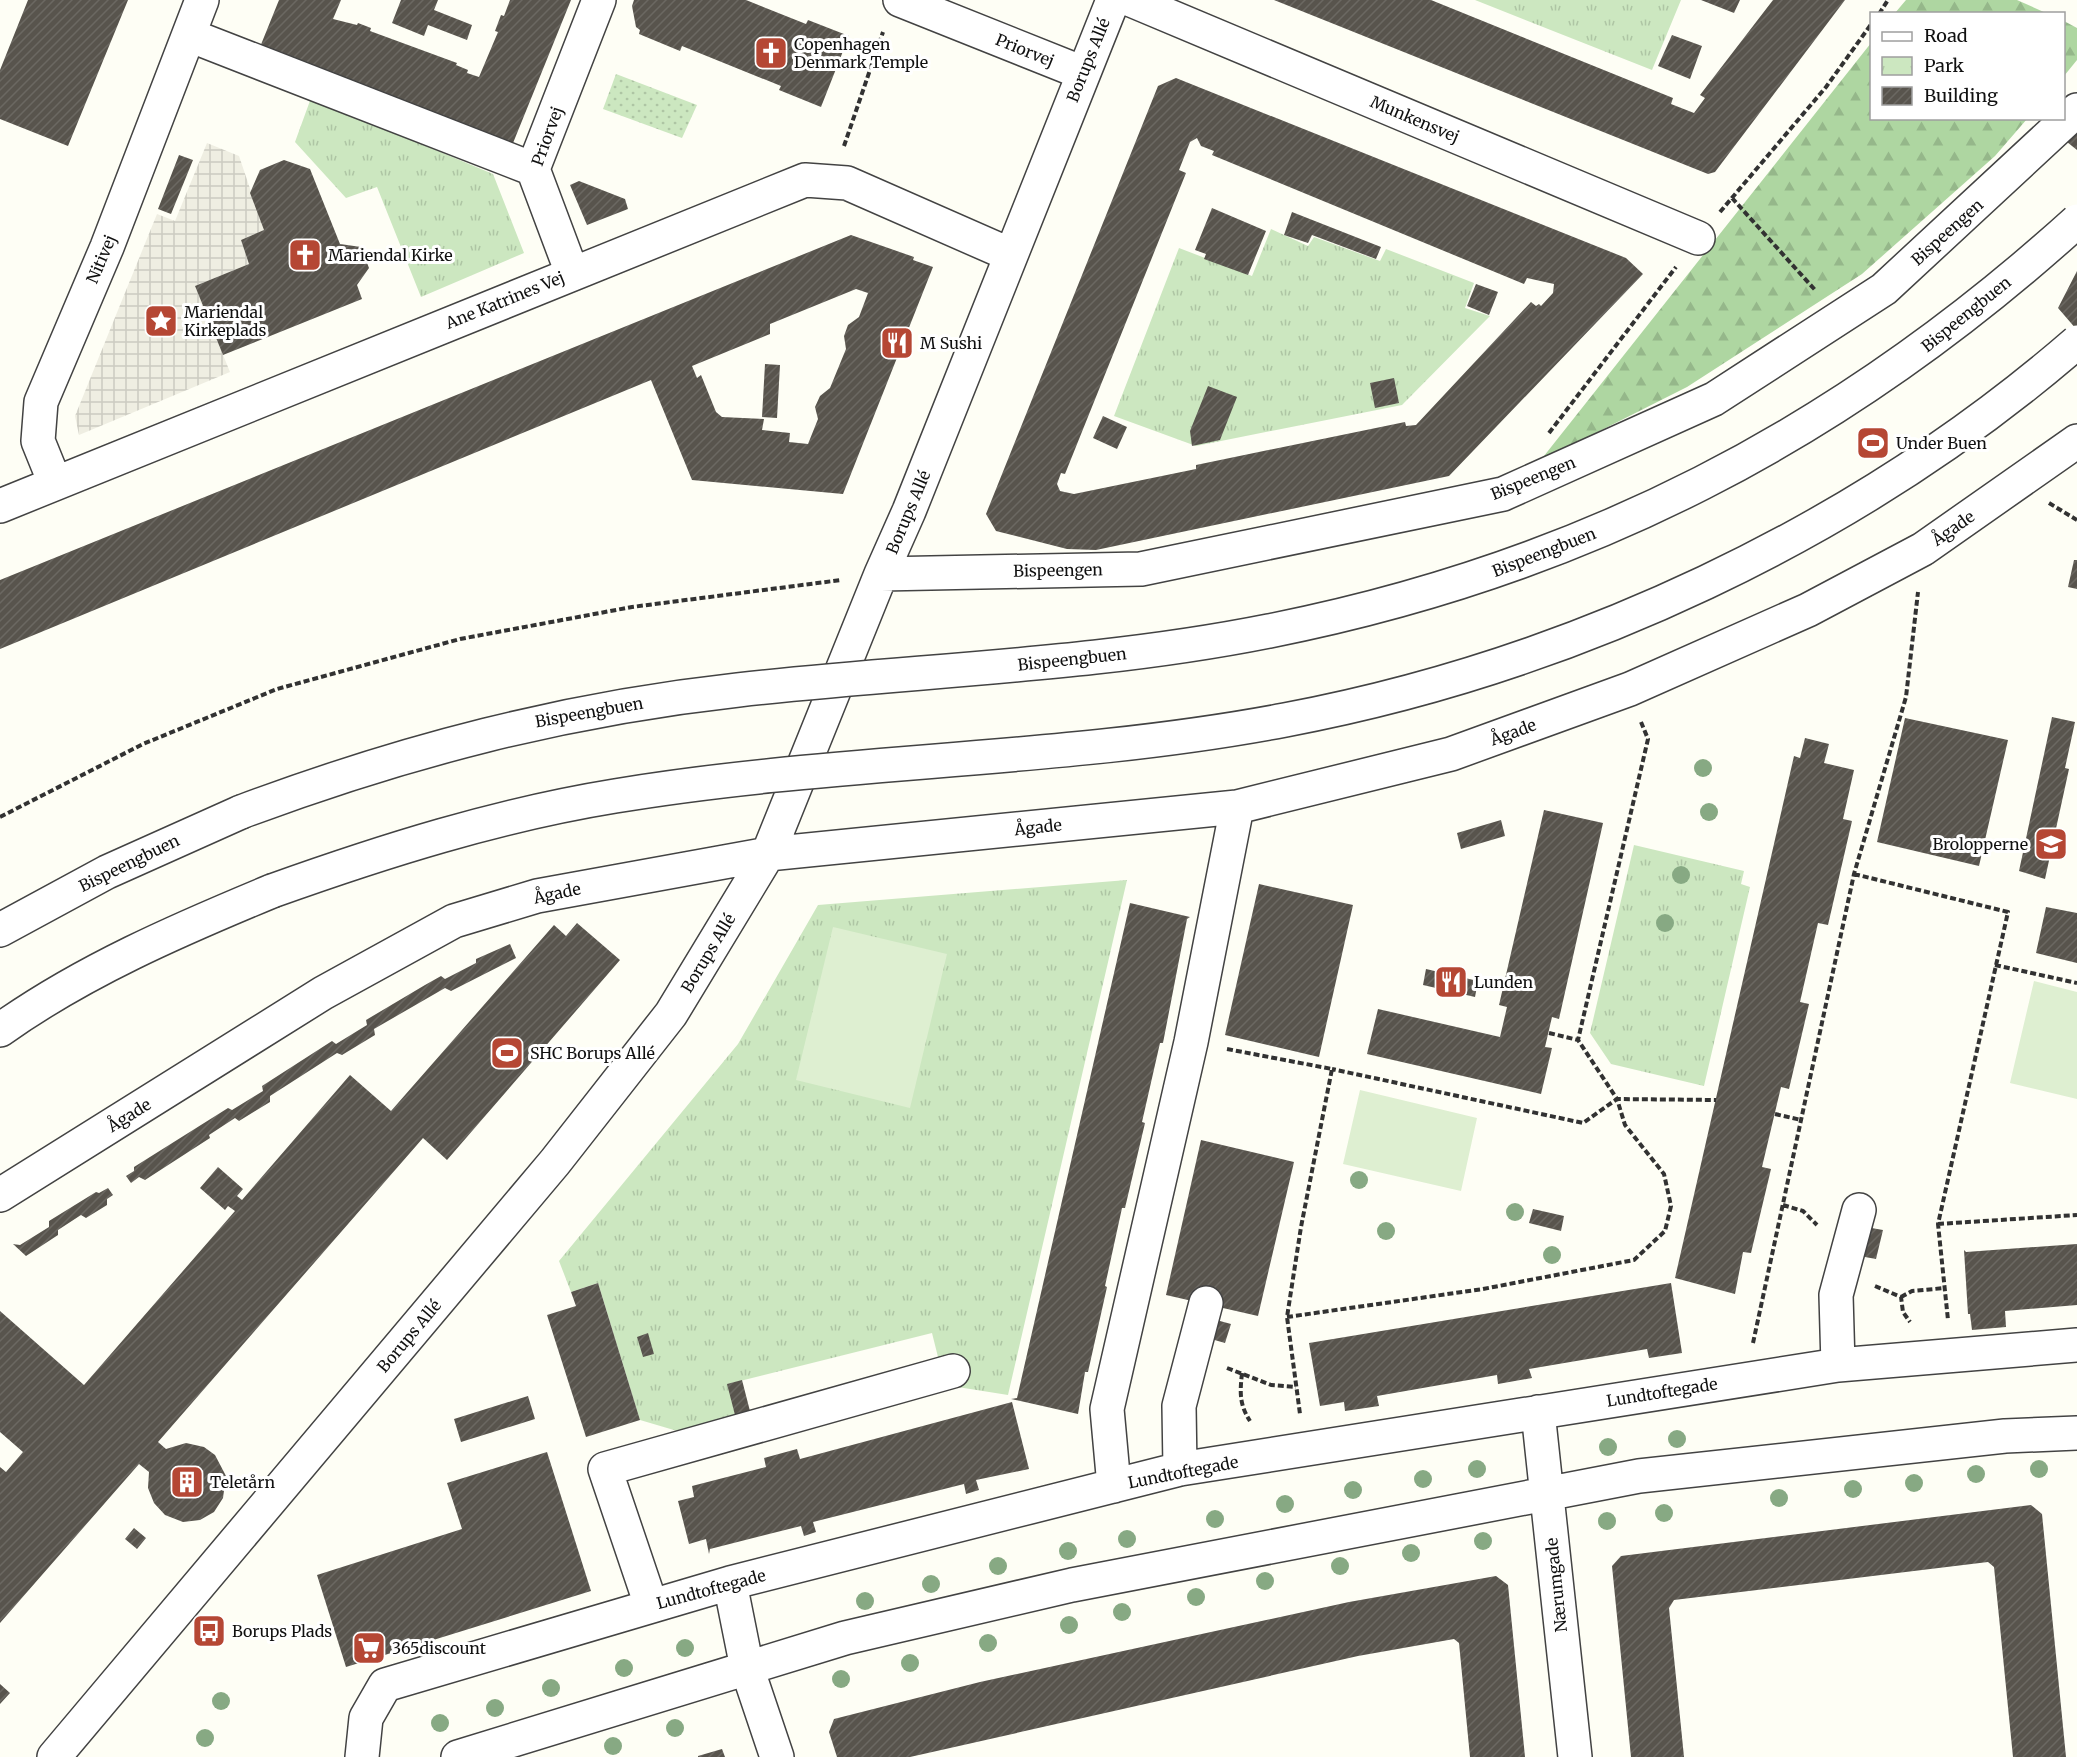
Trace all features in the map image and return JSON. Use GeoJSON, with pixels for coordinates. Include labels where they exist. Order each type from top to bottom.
{"type":"FeatureCollection","features":[{"type":"Feature","properties":{"kind":"street","name":"Nitivej"},"geometry":{"type":"LineString","coordinates":[[55,483],[38,441],[41,402],[107,247],[202,0]]}},
{"type":"Feature","properties":{"kind":"street","name":"Priorvej"},"geometry":{"type":"LineString","coordinates":[[572,273],[533,170],[599,0]]}},
{"type":"Feature","properties":{"kind":"street","name":"Borups Allé"},"geometry":{"type":"LineString","coordinates":[[54,1757],[555,1162],[671,1014],[768,854],[881,574],[909,511],[1113,0]]}},
{"type":"Feature","properties":{"kind":"street","name":"Munkensvej"},"geometry":{"type":"LineString","coordinates":[[1131,0],[1698,238]]}},
{"type":"Feature","properties":{"kind":"street","name":"Priorvej"},"geometry":{"type":"LineString","coordinates":[[893,11],[1083,73]]}},
{"type":"Feature","properties":{"kind":"street"},"geometry":{"type":"LineString","coordinates":[[189,35],[533,170]]}},
{"type":"Feature","properties":{"kind":"street","name":"Bispeengen"},"geometry":{"type":"LineString","coordinates":[[881,574],[1141,569],[1503,494],[1714,399],[1884,290],[2077,110]]}},
{"type":"Feature","properties":{"kind":"street","name":"Ane Katrines Vej"},"geometry":{"type":"LineString","coordinates":[[0,507],[805,180],[847,183],[1011,255]]}},
{"type":"Feature","properties":{"kind":"street","name":"Bispeengbuen"},"geometry":{"type":"LineString","coordinates":[[0,930],[107,872],[174,840],[241,812],[307,787],[446,744],[590,711],[737,690],[1033,664],[1194,644],[1347,614],[1492,573],[1651,509],[1779,442],[1862,391],[1954,325],[2077,220]]}},
{"type":"Feature","properties":{"kind":"street"},"geometry":{"type":"LineString","coordinates":[[0,1030],[80,980],[135,952],[272,891],[360,860],[531,812],[611,796],[719,781],[1116,746],[1203,734],[1286,720],[1372,701],[1477,672],[1568,640],[1652,606],[1806,530],[1934,450],[2004,400],[2077,342]]}},
{"type":"Feature","properties":{"kind":"street","name":"Ågade"},"geometry":{"type":"LineString","coordinates":[[0,1195],[323,993],[454,921],[537,896],[768,854],[1237,807],[1451,754],[1630,689],[1808,610],[1923,549],[2077,441]]}},
{"type":"Feature","properties":{"kind":"street"},"geometry":{"type":"LineString","coordinates":[[1114,1486],[1107,1409],[1191,1042],[1237,807]]}},
{"type":"Feature","properties":{"kind":"street"},"geometry":{"type":"LineString","coordinates":[[1838,1365],[1836,1295],[1859,1210]]}},
{"type":"Feature","properties":{"kind":"street"},"geometry":{"type":"LineString","coordinates":[[1180,1469],[1179,1406],[1206,1303]]}},
{"type":"Feature","properties":{"kind":"street","name":"Lundtoftegade"},"geometry":{"type":"LineString","coordinates":[[362,1757],[366,1718],[385,1685],[730,1583],[1180,1469],[1838,1365],[2077,1345]]}},
{"type":"Feature","properties":{"kind":"street"},"geometry":{"type":"LineString","coordinates":[[651,1605],[605,1469],[953,1371]]}},
{"type":"Feature","properties":{"kind":"street","name":"Nærumgade"},"geometry":{"type":"LineString","coordinates":[[1538,1412],[1575,1757]]}},
{"type":"Feature","properties":{"kind":"street"},"geometry":{"type":"LineString","coordinates":[[458,1757],[844,1638],[1072,1585],[1546,1496],[1639,1476],[2005,1436],[2077,1433]]}},
{"type":"Feature","properties":{"kind":"street"},"geometry":{"type":"LineString","coordinates":[[730,1583],[747,1668],[777,1757]]}},
{"type":"Feature","properties":{"kind":"path"},"geometry":{"type":"LineString","coordinates":[[847,183],[843,141],[893,11]]}},
{"type":"Feature","properties":{"kind":"path"},"geometry":{"type":"LineString","coordinates":[[1732,198],[1840,318]]}},
{"type":"Feature","properties":{"kind":"path"},"geometry":{"type":"LineString","coordinates":[[1746,1379],[1854,874],[1906,697],[1923,549]]}},
{"type":"Feature","properties":{"kind":"path"},"geometry":{"type":"LineString","coordinates":[[0,817],[143,744],[288,686],[460,639],[621,609],[881,574]]}},
{"type":"Feature","properties":{"kind":"path"},"geometry":{"type":"LineString","coordinates":[[1578,1040],[1647,740],[1630,689]]}},
{"type":"Feature","properties":{"kind":"path"},"geometry":{"type":"LineString","coordinates":[[1854,874],[2008,912],[1938,1224],[1951,1355]]}},
{"type":"Feature","properties":{"kind":"path"},"geometry":{"type":"LineString","coordinates":[[1995,965],[2077,983]]}},
{"type":"Feature","properties":{"kind":"path"},"geometry":{"type":"LineString","coordinates":[[1287,1317],[1482,1289],[1634,1260],[1665,1231],[1671,1206],[1664,1174],[1624,1125],[1617,1099],[1578,1040],[1549,1033]]}},
{"type":"Feature","properties":{"kind":"path"},"geometry":{"type":"LineString","coordinates":[[1191,1042],[1332,1069],[1583,1123],[1617,1099],[1716,1100]]}},
{"type":"Feature","properties":{"kind":"path"},"geometry":{"type":"LineString","coordinates":[[1305,1450],[1287,1317],[1301,1227],[1332,1069]]}},
{"type":"Feature","properties":{"kind":"path"},"geometry":{"type":"LineString","coordinates":[[1775,1114],[1801,1120]]}},
{"type":"Feature","properties":{"kind":"path"},"geometry":{"type":"LineString","coordinates":[[1938,1224],[2077,1215]]}},
{"type":"Feature","properties":{"kind":"path"},"geometry":{"type":"LineString","coordinates":[[1900,1297],[1912,1292],[1945,1288]]}},
{"type":"Feature","properties":{"kind":"path"},"geometry":{"type":"LineString","coordinates":[[1242,1373],[1239,1394],[1243,1409],[1254,1427],[1258,1458]]}},
{"type":"Feature","properties":{"kind":"green space"},"geometry":{"type":"Polygon","coordinates":[[[1475,0],[1681,0],[1652,70],[1475,0]]]}},
{"type":"Feature","properties":{"kind":"green space"},"geometry":{"type":"Polygon","coordinates":[[[1906,0],[2017,0],[2044,12],[1896,12],[1906,0]]]}},
{"type":"Feature","properties":{"kind":"green space"},"geometry":{"type":"Polygon","coordinates":[[[2065,22],[2077,28],[2077,60],[2065,75],[2065,22]]]}},
{"type":"Feature","properties":{"kind":"green space"},"geometry":{"type":"Polygon","coordinates":[[[1870,44],[1870,120],[2026,120],[1995,156],[1862,274],[1687,387],[1540,461],[1870,44]]]}},
{"type":"Feature","properties":{"kind":"green space"},"geometry":{"type":"Polygon","coordinates":[[[616,74],[697,105],[682,138],[603,109],[616,74]]]}},
{"type":"Feature","properties":{"kind":"green space"},"geometry":{"type":"Polygon","coordinates":[[[311,98],[493,174],[524,253],[421,297],[377,187],[346,198],[295,142],[311,98]]]}},
{"type":"Feature","properties":{"kind":"green space"},"geometry":{"type":"Polygon","coordinates":[[[1271,229],[1308,246],[1314,237],[1380,261],[1386,249],[1474,283],[1465,308],[1490,316],[1402,405],[1196,446],[1114,416],[1179,248],[1252,276],[1271,229]]]}},
{"type":"Feature","properties":{"kind":"green space"},"geometry":{"type":"Polygon","coordinates":[[[1634,845],[1744,871],[1741,884],[1750,887],[1704,1086],[1611,1064],[1590,1033],[1634,845]]]}},
{"type":"Feature","properties":{"kind":"green space"},"geometry":{"type":"Polygon","coordinates":[[[1127,880],[1008,1395],[945,1385],[932,1333],[728,1384],[736,1419],[684,1433],[640,1420],[598,1283],[571,1292],[559,1261],[738,1044],[818,905],[1127,880]]]}},
{"type":"Feature","properties":{"kind":"green space"},"geometry":{"type":"Polygon","coordinates":[[[833,927],[947,954],[910,1108],[796,1080],[833,927]]]}},
{"type":"Feature","properties":{"kind":"green space"},"geometry":{"type":"Polygon","coordinates":[[[2034,981],[2077,992],[2077,1099],[2010,1083],[2034,981]]]}},
{"type":"Feature","properties":{"kind":"green space"},"geometry":{"type":"Polygon","coordinates":[[[1360,1090],[1477,1118],[1461,1191],[1343,1164],[1360,1090]]]}},
{"type":"Feature","properties":{"kind":"shaded area","name":"Mariendal Kirkeplads"},"geometry":{"type":"Polygon","coordinates":[[[207,143],[239,156],[264,230],[241,240],[249,264],[195,286],[230,372],[79,435],[75,416],[157,214],[175,221],[207,143]]]}},
{"type":"Feature","properties":{"kind":"building"},"geometry":{"type":"Polygon","coordinates":[[[28,0],[128,0],[68,146],[0,119],[0,70],[28,0]]]}},
{"type":"Feature","properties":{"kind":"building"},"geometry":{"type":"Polygon","coordinates":[[[279,0],[341,0],[333,19],[357,25],[358,23],[371,28],[370,31],[457,63],[456,65],[468,70],[467,73],[479,77],[498,32],[495,31],[501,15],[504,16],[510,0],[571,0],[511,148],[260,47],[279,0]]]}},
{"type":"Feature","properties":{"kind":"building"},"geometry":{"type":"Polygon","coordinates":[[[401,0],[438,0],[434,10],[472,25],[467,40],[428,25],[424,36],[392,23],[401,0]]]}},
{"type":"Feature","properties":{"kind":"building","name":"Copenhagen Denmark Temple"},"geometry":{"type":"Polygon","coordinates":[[[634,0],[746,0],[806,24],[808,20],[849,36],[821,107],[779,90],[781,86],[682,46],[680,51],[639,34],[640,30],[636,27],[632,6],[634,0]]]}},
{"type":"Feature","properties":{"kind":"building"},"geometry":{"type":"Polygon","coordinates":[[[1274,0],[1431,0],[1673,98],[1671,104],[1694,113],[1705,98],[1700,95],[1773,0],[1845,0],[1715,172],[1708,174],[1274,0]]]}},
{"type":"Feature","properties":{"kind":"building"},"geometry":{"type":"Polygon","coordinates":[[[1701,0],[1740,0],[1734,13],[1701,0]]]}},
{"type":"Feature","properties":{"kind":"building"},"geometry":{"type":"Polygon","coordinates":[[[1672,35],[1702,46],[1690,79],[1658,66],[1672,35]]]}},
{"type":"Feature","properties":{"kind":"building"},"geometry":{"type":"Polygon","coordinates":[[[1176,78],[1626,258],[1643,274],[1449,476],[1096,550],[1067,549],[996,531],[986,514],[1158,86],[1176,78]],[[1197,138],[1190,142],[1179,170],[1186,173],[1065,474],[1061,473],[1057,484],[1060,491],[1074,494],[1196,469],[1196,465],[1405,422],[1406,426],[1416,425],[1531,302],[1536,306],[1539,304],[1541,306],[1553,293],[1554,284],[1527,278],[1524,284],[1212,155],[1214,151],[1201,146],[1197,138]]]}},
{"type":"Feature","properties":{"kind":"building"},"geometry":{"type":"Polygon","coordinates":[[[2077,131],[2077,150],[2067,142],[2077,131]]]}},
{"type":"Feature","properties":{"kind":"building"},"geometry":{"type":"Polygon","coordinates":[[[179,155],[193,160],[171,214],[158,209],[179,155]]]}},
{"type":"Feature","properties":{"kind":"building","name":"Mariendal Kirke"},"geometry":{"type":"Polygon","coordinates":[[[284,160],[310,169],[340,244],[361,247],[369,268],[357,285],[362,299],[223,355],[195,286],[249,264],[241,240],[264,230],[250,193],[260,170],[284,160]]]}},
{"type":"Feature","properties":{"kind":"building"},"geometry":{"type":"Polygon","coordinates":[[[579,181],[625,199],[628,209],[587,225],[570,185],[579,181]]]}},
{"type":"Feature","properties":{"kind":"building"},"geometry":{"type":"Polygon","coordinates":[[[1212,208],[1266,231],[1248,275],[1204,259],[1206,254],[1195,250],[1212,208]]]}},
{"type":"Feature","properties":{"kind":"building"},"geometry":{"type":"Polygon","coordinates":[[[1292,212],[1381,247],[1376,259],[1312,235],[1308,243],[1284,235],[1292,212]]]}},
{"type":"Feature","properties":{"kind":"building"},"geometry":{"type":"Polygon","coordinates":[[[851,235],[914,257],[913,260],[933,267],[843,494],[692,480],[651,380],[0,649],[0,580],[851,235]],[[856,289],[770,324],[770,334],[692,366],[697,378],[701,375],[716,412],[722,417],[764,419],[762,430],[790,433],[789,442],[808,444],[818,419],[815,407],[820,396],[830,388],[846,349],[844,336],[848,325],[859,317],[868,293],[856,289]]]}},
{"type":"Feature","properties":{"kind":"building"},"geometry":{"type":"Polygon","coordinates":[[[2077,271],[2077,330],[2058,308],[2077,271]]]}},
{"type":"Feature","properties":{"kind":"building"},"geometry":{"type":"Polygon","coordinates":[[[1476,284],[1498,292],[1489,315],[1467,306],[1476,284]]]}},
{"type":"Feature","properties":{"kind":"building"},"geometry":{"type":"Polygon","coordinates":[[[765,364],[780,365],[777,418],[762,417],[765,364]]]}},
{"type":"Feature","properties":{"kind":"building"},"geometry":{"type":"Polygon","coordinates":[[[1394,378],[1399,403],[1375,408],[1370,383],[1394,378]]]}},
{"type":"Feature","properties":{"kind":"building"},"geometry":{"type":"Polygon","coordinates":[[[1208,386],[1237,397],[1220,440],[1192,446],[1190,431],[1208,386]]]}},
{"type":"Feature","properties":{"kind":"building"},"geometry":{"type":"Polygon","coordinates":[[[1103,416],[1127,427],[1117,449],[1093,438],[1103,416]]]}},
{"type":"Feature","properties":{"kind":"building"},"geometry":{"type":"Polygon","coordinates":[[[2074,560],[2077,560],[2077,589],[2068,587],[2074,560]]]}},
{"type":"Feature","properties":{"kind":"building"},"geometry":{"type":"Polygon","coordinates":[[[2052,717],[2075,722],[2065,768],[2069,769],[2045,879],[2019,871],[2052,717]]]}},
{"type":"Feature","properties":{"kind":"building"},"geometry":{"type":"Polygon","coordinates":[[[1905,718],[2008,740],[1979,866],[1877,842],[1905,718]]]}},
{"type":"Feature","properties":{"kind":"building"},"geometry":{"type":"Polygon","coordinates":[[[1805,738],[1829,744],[1824,763],[1854,770],[1843,819],[1852,821],[1828,925],[1818,923],[1800,1002],[1809,1004],[1789,1089],[1781,1087],[1762,1167],[1771,1169],[1751,1253],[1743,1252],[1735,1294],[1675,1278],[1794,756],[1800,758],[1805,738]]]}},
{"type":"Feature","properties":{"kind":"building"},"geometry":{"type":"Polygon","coordinates":[[[1544,810],[1603,823],[1559,1019],[1552,1017],[1545,1047],[1552,1048],[1541,1094],[1367,1054],[1378,1009],[1500,1037],[1507,1007],[1499,1005],[1544,810]]]}},
{"type":"Feature","properties":{"kind":"building"},"geometry":{"type":"Polygon","coordinates":[[[1501,820],[1505,836],[1461,849],[1457,833],[1501,820]]]}},
{"type":"Feature","properties":{"kind":"building"},"geometry":{"type":"Polygon","coordinates":[[[1259,884],[1353,905],[1319,1057],[1225,1035],[1259,884]]]}},
{"type":"Feature","properties":{"kind":"building"},"geometry":{"type":"Polygon","coordinates":[[[1130,903],[1190,917],[1187,919],[1163,1043],[1160,1043],[1142,1122],[1145,1123],[1125,1208],[1122,1208],[1088,1372],[1085,1372],[1078,1414],[1011,1399],[1017,1398],[1130,903]]]}},
{"type":"Feature","properties":{"kind":"building"},"geometry":{"type":"Polygon","coordinates":[[[2046,907],[2077,913],[2077,963],[2036,953],[2046,907]]]}},
{"type":"Feature","properties":{"kind":"building"},"geometry":{"type":"Polygon","coordinates":[[[577,923],[620,960],[447,1160],[423,1138],[158,1442],[166,1449],[186,1443],[204,1447],[215,1455],[226,1476],[223,1498],[214,1512],[200,1520],[183,1522],[165,1515],[154,1503],[148,1488],[149,1472],[139,1464],[0,1623],[0,1467],[6,1472],[23,1452],[0,1432],[0,1311],[84,1385],[235,1211],[228,1206],[225,1210],[200,1188],[218,1167],[243,1189],[237,1196],[242,1200],[350,1075],[391,1111],[554,925],[566,936],[577,923]]]}},
{"type":"Feature","properties":{"kind":"building"},"geometry":{"type":"Polygon","coordinates":[[[510,944],[516,958],[451,991],[445,988],[374,1029],[375,1035],[342,1055],[337,1053],[270,1096],[270,1102],[239,1121],[235,1118],[209,1135],[210,1138],[145,1180],[139,1177],[131,1183],[126,1176],[134,1171],[134,1167],[228,1108],[232,1110],[263,1091],[262,1086],[332,1041],[336,1044],[367,1025],[366,1020],[441,976],[445,979],[476,963],[476,959],[510,944]]]}},
{"type":"Feature","properties":{"kind":"building"},"geometry":{"type":"Polygon","coordinates":[[[1426,969],[1478,981],[1475,997],[1423,985],[1426,969]]]}},
{"type":"Feature","properties":{"kind":"building"},"geometry":{"type":"Polygon","coordinates":[[[1201,1140],[1294,1162],[1258,1316],[1166,1295],[1201,1140]]]}},
{"type":"Feature","properties":{"kind":"building"},"geometry":{"type":"Polygon","coordinates":[[[108,1188],[113,1195],[107,1199],[107,1205],[86,1218],[81,1215],[58,1230],[58,1235],[26,1256],[13,1244],[20,1245],[49,1227],[49,1221],[96,1192],[99,1193],[108,1188]]]}},
{"type":"Feature","properties":{"kind":"building"},"geometry":{"type":"Polygon","coordinates":[[[1533,1209],[1564,1216],[1561,1231],[1529,1223],[1533,1209]]]}},
{"type":"Feature","properties":{"kind":"building"},"geometry":{"type":"Polygon","coordinates":[[[1860,1226],[1883,1230],[1876,1259],[1854,1255],[1860,1226]]]}},
{"type":"Feature","properties":{"kind":"building"},"geometry":{"type":"Polygon","coordinates":[[[2077,1244],[2077,1305],[2005,1311],[2006,1327],[1972,1330],[1970,1314],[1968,1314],[1964,1250],[1966,1252],[2077,1244]]]}},
{"type":"Feature","properties":{"kind":"building"},"geometry":{"type":"Polygon","coordinates":[[[598,1283],[640,1420],[586,1437],[547,1315],[576,1306],[571,1292],[598,1283]]]}},
{"type":"Feature","properties":{"kind":"building"},"geometry":{"type":"Polygon","coordinates":[[[1671,1283],[1682,1353],[1649,1358],[1647,1349],[1529,1369],[1532,1378],[1498,1384],[1497,1375],[1377,1396],[1379,1406],[1345,1411],[1344,1402],[1320,1406],[1309,1343],[1671,1283]]]}},
{"type":"Feature","properties":{"kind":"building"},"geometry":{"type":"Polygon","coordinates":[[[1209,1318],[1231,1324],[1225,1343],[1204,1337],[1209,1318]]]}},
{"type":"Feature","properties":{"kind":"building"},"geometry":{"type":"Polygon","coordinates":[[[648,1333],[654,1354],[643,1357],[637,1337],[648,1333]]]}},
{"type":"Feature","properties":{"kind":"building"},"geometry":{"type":"Polygon","coordinates":[[[742,1380],[751,1415],[736,1419],[727,1384],[742,1380]]]}},
{"type":"Feature","properties":{"kind":"building"},"geometry":{"type":"Polygon","coordinates":[[[528,1396],[535,1419],[461,1442],[454,1419],[528,1396]]]}},
{"type":"Feature","properties":{"kind":"building"},"geometry":{"type":"Polygon","coordinates":[[[1012,1402],[1029,1469],[976,1480],[979,1490],[966,1494],[964,1484],[813,1522],[816,1532],[804,1536],[801,1526],[710,1549],[709,1554],[706,1539],[689,1544],[678,1501],[694,1497],[692,1486],[766,1467],[764,1458],[797,1449],[800,1459],[1012,1402]]]}},
{"type":"Feature","properties":{"kind":"building"},"geometry":{"type":"Polygon","coordinates":[[[547,1452],[591,1591],[346,1667],[317,1575],[462,1529],[447,1483],[547,1452]]]}},
{"type":"Feature","properties":{"kind":"building"},"geometry":{"type":"Polygon","coordinates":[[[2031,1505],[2042,1514],[2066,1757],[2013,1757],[1994,1567],[1988,1562],[1674,1600],[1669,1608],[1684,1757],[1631,1757],[1612,1566],[1621,1556],[2031,1505]]]}},
{"type":"Feature","properties":{"kind":"building"},"geometry":{"type":"Polygon","coordinates":[[[134,1528],[146,1538],[137,1549],[125,1539],[134,1528]]]}},
{"type":"Feature","properties":{"kind":"building"},"geometry":{"type":"Polygon","coordinates":[[[1496,1576],[1508,1585],[1525,1757],[1470,1757],[1459,1643],[1454,1639],[1358,1656],[910,1757],[837,1757],[829,1732],[834,1719],[980,1682],[1349,1602],[1496,1576]]]}},
{"type":"Feature","properties":{"kind":"building"},"geometry":{"type":"Polygon","coordinates":[[[0,1684],[10,1693],[0,1704],[0,1684]]]}},
{"type":"Feature","properties":{"kind":"building"},"geometry":{"type":"Polygon","coordinates":[[[722,1749],[725,1757],[698,1757],[698,1756],[722,1749]]]}},
{"type":"Feature","properties":{"kind":"place","name":"Copenhagen Denmark Temple"},"geometry":{"type":"Point","coordinates":[771,53]}},
{"type":"Feature","properties":{"kind":"place","name":"Mariendal Kirke"},"geometry":{"type":"Point","coordinates":[305,255]}},
{"type":"Feature","properties":{"kind":"place","name":"Mariendal Kirkeplads"},"geometry":{"type":"Point","coordinates":[161,321]}},
{"type":"Feature","properties":{"kind":"place","name":"M Sushi"},"geometry":{"type":"Point","coordinates":[897,343]}},
{"type":"Feature","properties":{"kind":"place","name":"Under Buen"},"geometry":{"type":"Point","coordinates":[1873,443]}},
{"type":"Feature","properties":{"kind":"place","name":"Brolopperne"},"geometry":{"type":"Point","coordinates":[2051,844]}},
{"type":"Feature","properties":{"kind":"place","name":"Lunden"},"geometry":{"type":"Point","coordinates":[1451,982]}},
{"type":"Feature","properties":{"kind":"place","name":"SHC Borups Allé"},"geometry":{"type":"Point","coordinates":[507,1053]}},
{"type":"Feature","properties":{"kind":"place","name":"Teletårn"},"geometry":{"type":"Point","coordinates":[187,1482]}},
{"type":"Feature","properties":{"kind":"place","name":"Borups Plads"},"geometry":{"type":"Point","coordinates":[209,1631]}},
{"type":"Feature","properties":{"kind":"place","name":"365discount"},"geometry":{"type":"Point","coordinates":[369,1648]}}]}
